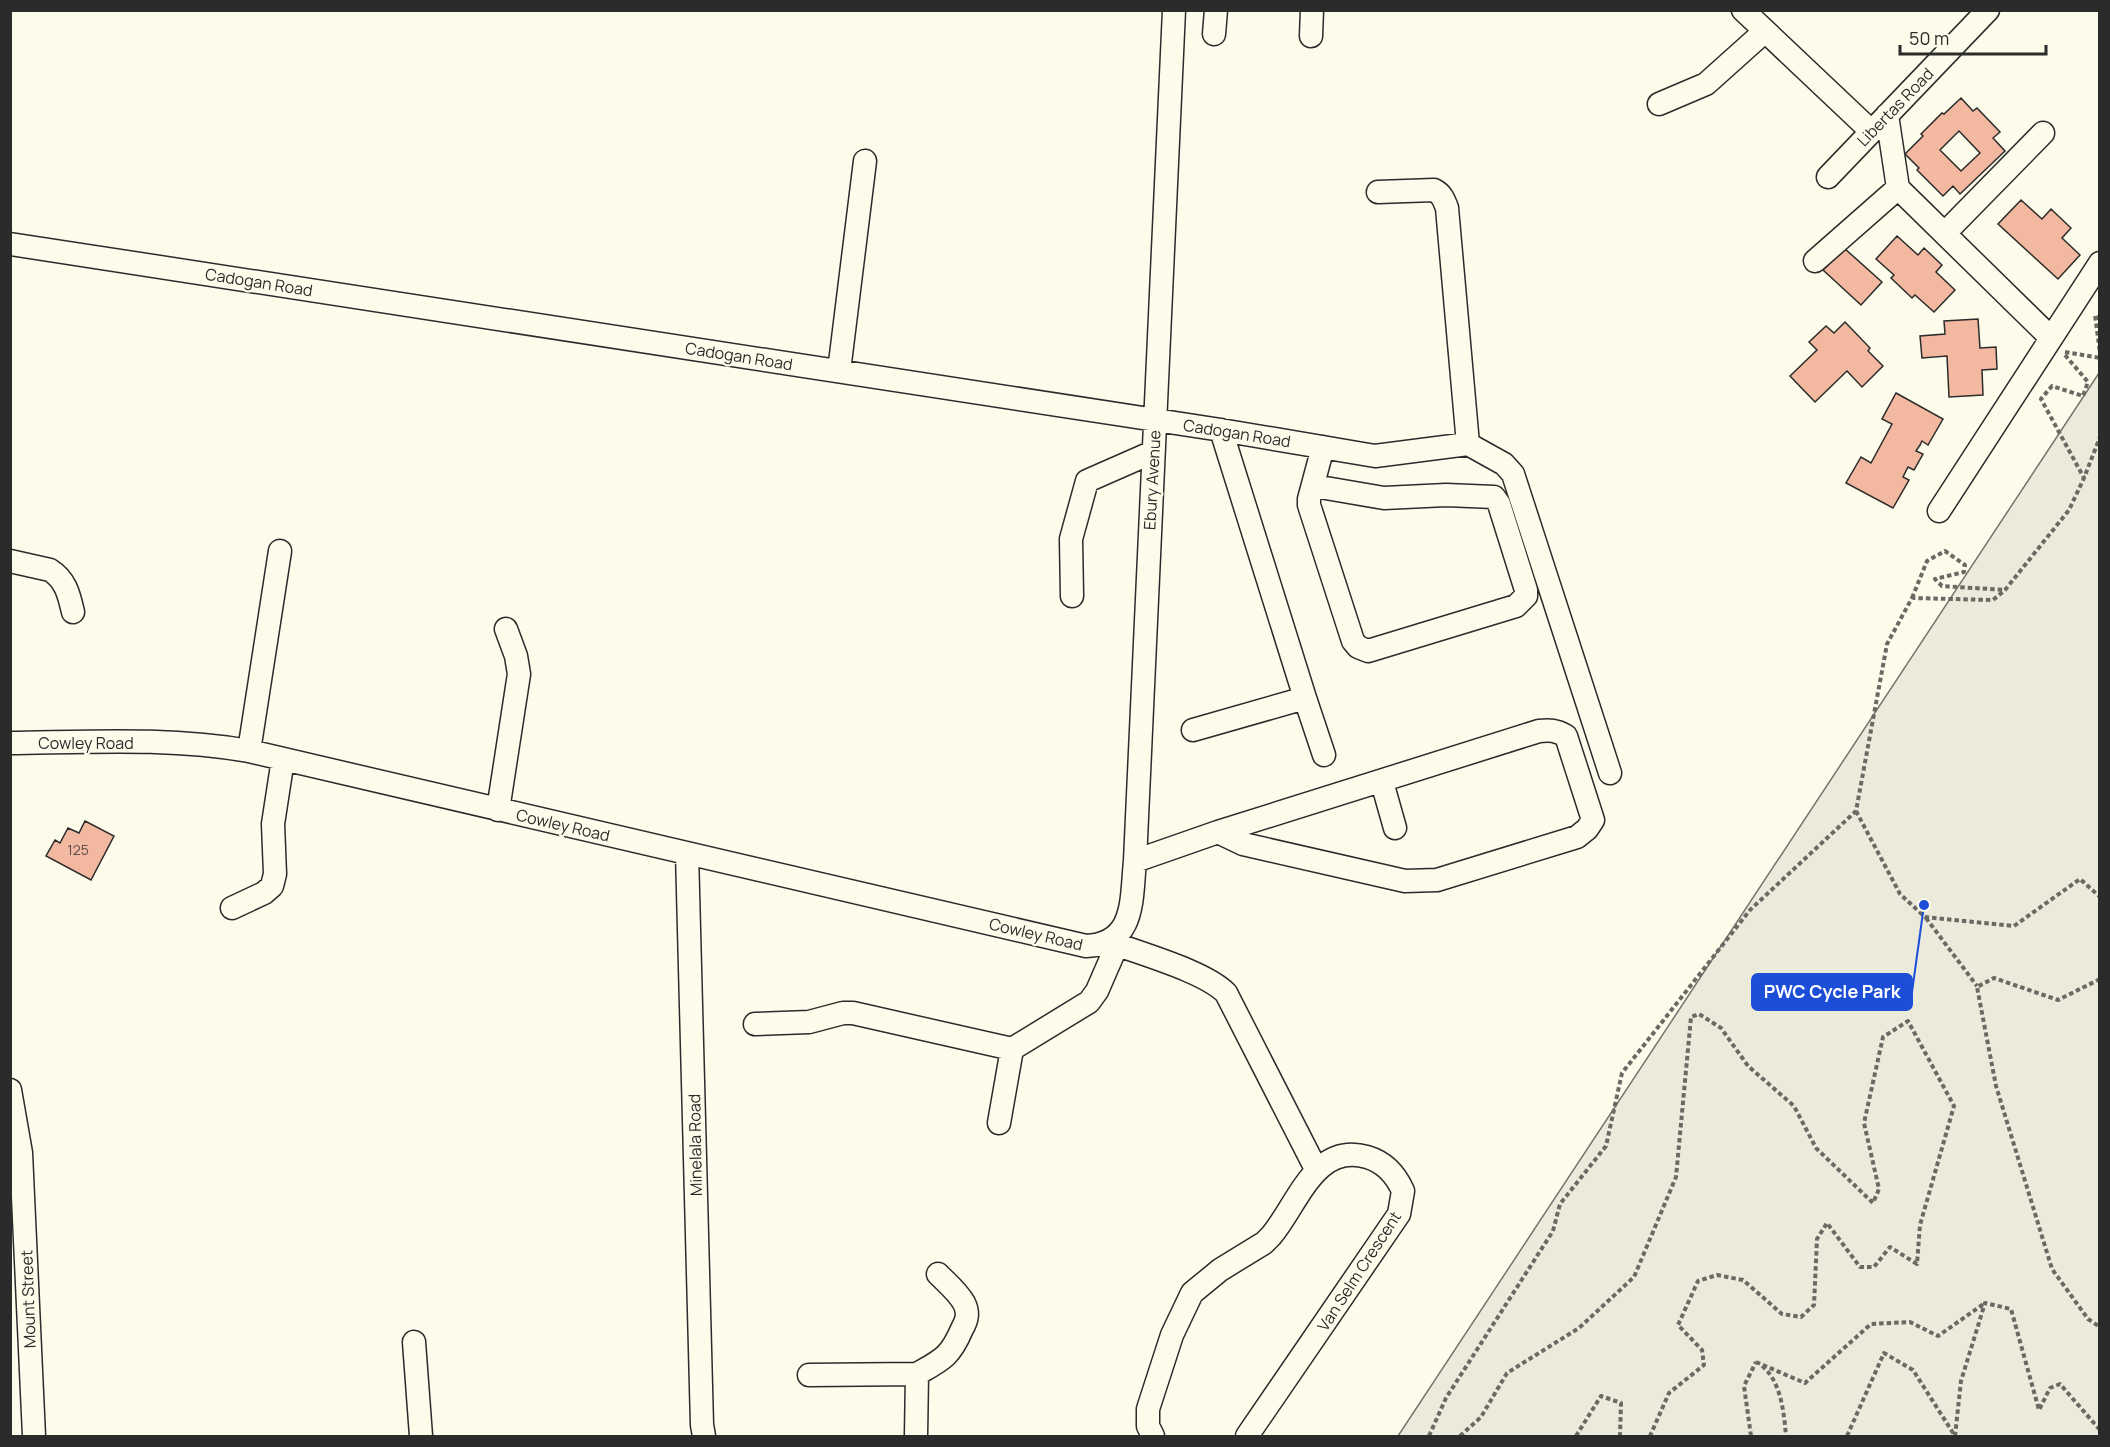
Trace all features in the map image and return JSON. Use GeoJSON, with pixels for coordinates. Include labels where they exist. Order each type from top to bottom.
{"type":"FeatureCollection","features":[{"type":"Feature","properties":{"kind":"street","name":"Ebury Avenue"},"geometry":{"type":"LineString","coordinates":[[1012,1049],[1089,1002],[1097,991],[1113,943],[1124,929],[1130,908],[1135,861],[1174,10]]}},
{"type":"Feature","properties":{"kind":"street"},"geometry":{"type":"LineString","coordinates":[[1214,34],[1216,10]]}},
{"type":"Feature","properties":{"kind":"street"},"geometry":{"type":"LineString","coordinates":[[1311,36],[1312,10]]}},
{"type":"Feature","properties":{"kind":"street"},"geometry":{"type":"LineString","coordinates":[[1743,10],[1871,131]]}},
{"type":"Feature","properties":{"kind":"street","name":"Libertas Road"},"geometry":{"type":"LineString","coordinates":[[1828,177],[1988,10]]}},
{"type":"Feature","properties":{"kind":"street"},"geometry":{"type":"LineString","coordinates":[[1659,104],[1713,79],[1764,32]]}},
{"type":"Feature","properties":{"kind":"street"},"geometry":{"type":"LineString","coordinates":[[1887,115],[1898,188],[2051,338]]}},
{"type":"Feature","properties":{"kind":"street"},"geometry":{"type":"LineString","coordinates":[[1944,233],[2043,133]]}},
{"type":"Feature","properties":{"kind":"street"},"geometry":{"type":"LineString","coordinates":[[839,371],[865,161]]}},
{"type":"Feature","properties":{"kind":"street"},"geometry":{"type":"LineString","coordinates":[[1815,261],[1898,188]]}},
{"type":"Feature","properties":{"kind":"street"},"geometry":{"type":"LineString","coordinates":[[1378,192],[1434,190],[1440,193],[1445,201],[1468,444],[1504,464],[1513,474],[1610,773]]}},
{"type":"Feature","properties":{"kind":"street","name":"Cadogan Road"},"geometry":{"type":"LineString","coordinates":[[10,244],[1221,430],[1375,456],[1468,444]]}},
{"type":"Feature","properties":{"kind":"street"},"geometry":{"type":"LineString","coordinates":[[1939,512],[2100,263]]}},
{"type":"Feature","properties":{"kind":"street"},"geometry":{"type":"LineString","coordinates":[[1221,430],[1324,754]]}},
{"type":"Feature","properties":{"kind":"street"},"geometry":{"type":"LineString","coordinates":[[1314,486],[1383,498],[1446,495],[1494,497],[1499,504],[1526,590],[1524,600],[1516,606],[1368,651],[1358,647],[1353,641],[1309,505],[1323,447]]}},
{"type":"Feature","properties":{"kind":"street"},"geometry":{"type":"LineString","coordinates":[[1072,596],[1071,540],[1087,481],[1153,452]]}},
{"type":"Feature","properties":{"kind":"street"},"geometry":{"type":"LineString","coordinates":[[249,751],[280,551]]}},
{"type":"Feature","properties":{"kind":"street"},"geometry":{"type":"LineString","coordinates":[[10,561],[56,573],[67,589],[73,612]]}},
{"type":"Feature","properties":{"kind":"street"},"geometry":{"type":"LineString","coordinates":[[498,810],[519,674],[516,656],[506,629]]}},
{"type":"Feature","properties":{"kind":"street"},"geometry":{"type":"LineString","coordinates":[[1193,730],[1305,698]]}},
{"type":"Feature","properties":{"kind":"street"},"geometry":{"type":"LineString","coordinates":[[1135,861],[1218,832],[1539,731],[1555,730],[1566,736],[1593,820],[1577,837],[1424,882],[1405,881],[1243,844],[1218,832]]}},
{"type":"Feature","properties":{"kind":"street","name":"Cowley Road"},"geometry":{"type":"LineString","coordinates":[[10,743],[211,744],[1086,946],[1113,943]]}},
{"type":"Feature","properties":{"kind":"street"},"geometry":{"type":"LineString","coordinates":[[232,908],[264,893],[272,886],[275,874],[273,824],[283,759]]}},
{"type":"Feature","properties":{"kind":"street"},"geometry":{"type":"LineString","coordinates":[[1382,782],[1395,828]]}},
{"type":"Feature","properties":{"kind":"street","name":"Minelala Road"},"geometry":{"type":"LineString","coordinates":[[687,853],[704,1437]]}},
{"type":"Feature","properties":{"kind":"street"},"geometry":{"type":"LineString","coordinates":[[1113,943],[1204,978],[1219,986],[1226,993],[1316,1169]]}},
{"type":"Feature","properties":{"kind":"street"},"geometry":{"type":"LineString","coordinates":[[756,1024],[809,1022],[843,1013],[853,1013],[1012,1049],[999,1124]]}},
{"type":"Feature","properties":{"kind":"street","name":"Mount Street"},"geometry":{"type":"LineString","coordinates":[[10,1090],[34,1437]]}},
{"type":"Feature","properties":{"kind":"street","name":"Van Selm Crescent"},"geometry":{"type":"LineString","coordinates":[[1153,1437],[1148,1426],[1148,1409],[1172,1335],[1192,1293],[1220,1270],[1264,1243],[1316,1169],[1336,1157],[1346,1155],[1374,1159],[1393,1173],[1399,1182],[1403,1191],[1399,1214],[1247,1437]]}},
{"type":"Feature","properties":{"kind":"street"},"geometry":{"type":"LineString","coordinates":[[808,1375],[917,1374],[939,1362],[954,1348],[968,1318],[965,1304],[938,1274]]}},
{"type":"Feature","properties":{"kind":"street"},"geometry":{"type":"LineString","coordinates":[[414,1342],[421,1437]]}},
{"type":"Feature","properties":{"kind":"street"},"geometry":{"type":"LineString","coordinates":[[916,1437],[917,1374]]}},
{"type":"Feature","properties":{"kind":"path"},"geometry":{"type":"LineString","coordinates":[[2100,319],[2095,315],[2100,353]]}},
{"type":"Feature","properties":{"kind":"path"},"geometry":{"type":"LineString","coordinates":[[2084,478],[2041,399],[2052,386],[2083,396],[2088,382],[2062,351],[2100,358]]}},
{"type":"Feature","properties":{"kind":"path"},"geometry":{"type":"LineString","coordinates":[[1911,598],[1993,600],[2005,590],[2069,510],[2100,437]]}},
{"type":"Feature","properties":{"kind":"path"},"geometry":{"type":"LineString","coordinates":[[1429,1437],[1446,1398],[1554,1231],[1560,1204],[1606,1146],[1622,1072],[1750,910],[1856,811],[1887,644],[1927,561],[1945,551],[1965,565],[1964,572],[1935,579],[1942,586],[2005,590]]}},
{"type":"Feature","properties":{"kind":"path"},"geometry":{"type":"LineString","coordinates":[[1856,811],[1900,894],[1925,917],[1977,987],[1996,1086],[2052,1269],[2088,1319],[2100,1327]]}},
{"type":"Feature","properties":{"kind":"path"},"geometry":{"type":"LineString","coordinates":[[1925,917],[2014,926],[2080,879],[2100,897]]}},
{"type":"Feature","properties":{"kind":"path"},"geometry":{"type":"LineString","coordinates":[[1977,987],[1994,978],[2058,1000],[2100,979]]}},
{"type":"Feature","properties":{"kind":"path"},"geometry":{"type":"LineString","coordinates":[[1460,1437],[1481,1417],[1507,1373],[1579,1328],[1634,1277],[1677,1177],[1691,1017],[1699,1014],[1721,1028],[1748,1066],[1794,1106],[1816,1148],[1873,1203],[1878,1189],[1864,1123],[1884,1037],[1908,1021],[1954,1106],[1920,1224],[1917,1264],[1890,1247],[1874,1267],[1860,1267],[1827,1223],[1817,1239],[1814,1305],[1801,1317],[1782,1314],[1743,1280],[1717,1275],[1698,1281],[1678,1325],[1702,1350],[1704,1365],[1669,1393],[1650,1437]]}},
{"type":"Feature","properties":{"kind":"path"},"geometry":{"type":"LineString","coordinates":[[1756,1362],[1805,1383],[1871,1324],[1910,1322],[1938,1336],[1985,1303],[2011,1309],[2039,1410],[2050,1388],[2060,1384],[2100,1430]]}},
{"type":"Feature","properties":{"kind":"path"},"geometry":{"type":"LineString","coordinates":[[1847,1437],[1884,1353],[1913,1370],[1955,1436],[1961,1381],[1985,1303]]}},
{"type":"Feature","properties":{"kind":"path"},"geometry":{"type":"LineString","coordinates":[[1751,1437],[1744,1386],[1756,1362]]}},
{"type":"Feature","properties":{"kind":"path"},"geometry":{"type":"LineString","coordinates":[[1756,1362],[1771,1374],[1784,1411],[1786,1437]]}},
{"type":"Feature","properties":{"kind":"path"},"geometry":{"type":"LineString","coordinates":[[1576,1437],[1601,1396],[1621,1403],[1620,1437]]}},
{"type":"Feature","properties":{"kind":"shaded area"},"geometry":{"type":"Polygon","coordinates":[[[2099,373],[2099,1436],[1398,1436],[2099,373]]]}},
{"type":"Feature","properties":{"kind":"building"},"geometry":{"type":"Polygon","coordinates":[[[1961,98],[1973,111],[1977,108],[2000,132],[1993,138],[2005,151],[1960,194],[1953,186],[1943,196],[1917,170],[1919,168],[1905,154],[1923,136],[1921,134],[1942,113],[1944,114],[1961,98]],[[1959,131],[1940,150],[1961,171],[1980,153],[1959,131]]]}},
{"type":"Feature","properties":{"kind":"building"},"geometry":{"type":"Polygon","coordinates":[[[2021,200],[2042,219],[2051,209],[2071,228],[2062,238],[2080,255],[2058,279],[1998,224],[2021,200]]]}},
{"type":"Feature","properties":{"kind":"building"},"geometry":{"type":"Polygon","coordinates":[[[1897,236],[1918,255],[1924,248],[1942,265],[1936,272],[1955,290],[1934,312],[1915,295],[1912,298],[1891,278],[1894,275],[1876,259],[1897,236]]]}},
{"type":"Feature","properties":{"kind":"building"},"geometry":{"type":"Polygon","coordinates":[[[1844,248],[1882,282],[1861,305],[1823,270],[1844,248]]]}},
{"type":"Feature","properties":{"kind":"building"},"geometry":{"type":"Polygon","coordinates":[[[1978,319],[1980,348],[1996,347],[1997,369],[1982,370],[1983,395],[1949,397],[1947,356],[1922,358],[1920,336],[1945,334],[1944,321],[1978,319]]]}},
{"type":"Feature","properties":{"kind":"building"},"geometry":{"type":"Polygon","coordinates":[[[1845,322],[1870,348],[1868,351],[1883,366],[1862,387],[1847,371],[1815,402],[1790,376],[1817,350],[1809,342],[1826,326],[1834,333],[1845,322]]]}},
{"type":"Feature","properties":{"kind":"building"},"geometry":{"type":"Polygon","coordinates":[[[1896,393],[1943,419],[1928,445],[1922,441],[1916,451],[1923,454],[1914,470],[1908,467],[1903,477],[1909,480],[1893,508],[1846,483],[1861,457],[1871,463],[1892,424],[1882,419],[1896,393]]]}},
{"type":"Feature","properties":{"kind":"building"},"geometry":{"type":"Polygon","coordinates":[[[85,821],[114,836],[91,880],[46,856],[55,840],[60,843],[68,828],[79,833],[85,821]]]}},
{"type":"Feature","properties":{"kind":"place","name":"PWC Cycle Park"},"geometry":{"type":"Point","coordinates":[1924,905]}}]}
